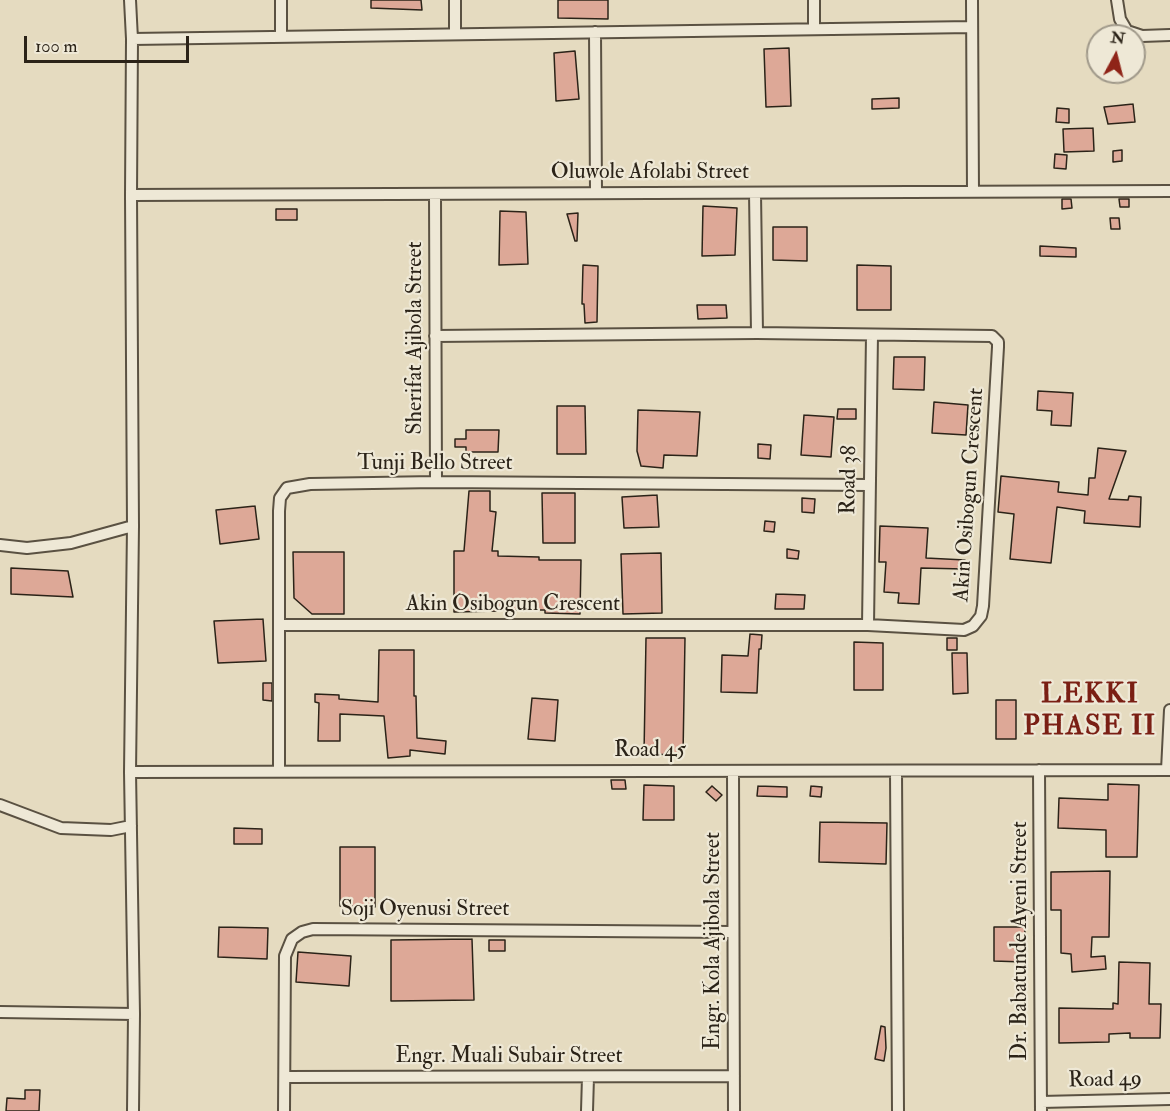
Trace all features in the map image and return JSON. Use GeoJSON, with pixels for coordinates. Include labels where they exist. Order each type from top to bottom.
{"type":"FeatureCollection","features":[{"type":"Feature","properties":{"kind":"street"},"geometry":{"type":"LineString","coordinates":[[130,0],[133,526],[130,772],[134,1014],[133,1111]]}},
{"type":"Feature","properties":{"kind":"street"},"geometry":{"type":"LineString","coordinates":[[281,0],[281,37]]}},
{"type":"Feature","properties":{"kind":"street"},"geometry":{"type":"LineString","coordinates":[[455,34],[456,0]]}},
{"type":"Feature","properties":{"kind":"street"},"geometry":{"type":"LineString","coordinates":[[814,0],[814,29]]}},
{"type":"Feature","properties":{"kind":"street"},"geometry":{"type":"LineString","coordinates":[[972,0],[973,192]]}},
{"type":"Feature","properties":{"kind":"street"},"geometry":{"type":"LineString","coordinates":[[1117,0],[1120,19],[1127,31],[1142,36],[1170,35]]}},
{"type":"Feature","properties":{"kind":"street"},"geometry":{"type":"LineString","coordinates":[[132,39],[972,27]]}},
{"type":"Feature","properties":{"kind":"street"},"geometry":{"type":"LineString","coordinates":[[595,32],[597,193]]}},
{"type":"Feature","properties":{"kind":"street","name":"Oluwole Afolabi Street"},"geometry":{"type":"LineString","coordinates":[[131,195],[1170,191]]}},
{"type":"Feature","properties":{"kind":"street"},"geometry":{"type":"LineString","coordinates":[[755,193],[757,333]]}},
{"type":"Feature","properties":{"kind":"street","name":"Sherifat Ajibola Street"},"geometry":{"type":"LineString","coordinates":[[435,194],[436,482]]}},
{"type":"Feature","properties":{"kind":"street","name":"Akin Osibogun Crescent"},"geometry":{"type":"LineString","coordinates":[[279,625],[868,625],[964,630],[973,626],[981,616],[998,347],[996,339],[987,335],[757,333],[435,336]]}},
{"type":"Feature","properties":{"kind":"street","name":"Road 38"},"geometry":{"type":"LineString","coordinates":[[868,625],[872,335]]}},
{"type":"Feature","properties":{"kind":"street","name":"Tunji Bello Street"},"geometry":{"type":"LineString","coordinates":[[279,771],[279,511],[280,498],[284,490],[292,486],[436,482],[869,485]]}},
{"type":"Feature","properties":{"kind":"street"},"geometry":{"type":"LineString","coordinates":[[0,545],[27,548],[71,543],[133,526]]}},
{"type":"Feature","properties":{"kind":"street"},"geometry":{"type":"LineString","coordinates":[[1169,770],[1170,710]]}},
{"type":"Feature","properties":{"kind":"street","name":"Dr. Babatunde Ayeni Street"},"geometry":{"type":"LineString","coordinates":[[1039,770],[1041,1106]]}},
{"type":"Feature","properties":{"kind":"street","name":"Road 45"},"geometry":{"type":"LineString","coordinates":[[130,772],[1169,770]]}},
{"type":"Feature","properties":{"kind":"street","name":"Engr. Kola Ajibola Street"},"geometry":{"type":"LineString","coordinates":[[733,771],[734,1111]]}},
{"type":"Feature","properties":{"kind":"street"},"geometry":{"type":"LineString","coordinates":[[896,771],[898,1111]]}},
{"type":"Feature","properties":{"kind":"street"},"geometry":{"type":"LineString","coordinates":[[0,805],[61,828],[111,830],[131,826]]}},
{"type":"Feature","properties":{"kind":"street","name":"Soji Oyenusi Street"},"geometry":{"type":"LineString","coordinates":[[284,1111],[285,956],[292,939],[302,932],[313,929],[733,932]]}},
{"type":"Feature","properties":{"kind":"street"},"geometry":{"type":"LineString","coordinates":[[0,1012],[134,1014]]}},
{"type":"Feature","properties":{"kind":"street","name":"Engr. Muali Subair Street"},"geometry":{"type":"LineString","coordinates":[[285,1077],[734,1076]]}},
{"type":"Feature","properties":{"kind":"street"},"geometry":{"type":"LineString","coordinates":[[587,1111],[588,1077]]}},
{"type":"Feature","properties":{"kind":"street","name":"Road 49"},"geometry":{"type":"LineString","coordinates":[[1041,1106],[1170,1099]]}},
{"type":"Feature","properties":{"kind":"building"},"geometry":{"type":"Polygon","coordinates":[[[371,0],[421,0],[422,10],[371,8],[371,0]]]}},
{"type":"Feature","properties":{"kind":"building"},"geometry":{"type":"Polygon","coordinates":[[[558,0],[608,0],[608,19],[558,18],[558,0]]]}},
{"type":"Feature","properties":{"kind":"building"},"geometry":{"type":"Polygon","coordinates":[[[789,48],[791,106],[766,107],[764,49],[789,48]]]}},
{"type":"Feature","properties":{"kind":"building"},"geometry":{"type":"Polygon","coordinates":[[[575,51],[579,99],[556,101],[554,53],[575,51]]]}},
{"type":"Feature","properties":{"kind":"building"},"geometry":{"type":"Polygon","coordinates":[[[899,98],[899,108],[872,109],[872,99],[899,98]]]}},
{"type":"Feature","properties":{"kind":"building"},"geometry":{"type":"Polygon","coordinates":[[[1133,104],[1135,122],[1108,124],[1104,107],[1133,104]]]}},
{"type":"Feature","properties":{"kind":"building"},"geometry":{"type":"Polygon","coordinates":[[[1057,108],[1069,109],[1069,123],[1056,122],[1057,108]]]}},
{"type":"Feature","properties":{"kind":"building"},"geometry":{"type":"Polygon","coordinates":[[[1093,128],[1094,151],[1064,152],[1063,129],[1093,128]]]}},
{"type":"Feature","properties":{"kind":"building"},"geometry":{"type":"Polygon","coordinates":[[[1122,150],[1122,161],[1113,162],[1113,151],[1122,150]]]}},
{"type":"Feature","properties":{"kind":"building"},"geometry":{"type":"Polygon","coordinates":[[[1055,154],[1067,155],[1066,169],[1054,168],[1055,154]]]}},
{"type":"Feature","properties":{"kind":"building"},"geometry":{"type":"Polygon","coordinates":[[[1062,199],[1071,199],[1072,208],[1062,209],[1062,199]]]}},
{"type":"Feature","properties":{"kind":"building"},"geometry":{"type":"Polygon","coordinates":[[[1119,199],[1129,199],[1129,207],[1120,207],[1119,199]]]}},
{"type":"Feature","properties":{"kind":"building"},"geometry":{"type":"Polygon","coordinates":[[[703,206],[737,208],[735,255],[702,256],[703,206]]]}},
{"type":"Feature","properties":{"kind":"building"},"geometry":{"type":"Polygon","coordinates":[[[276,209],[297,209],[297,220],[276,220],[276,209]]]}},
{"type":"Feature","properties":{"kind":"building"},"geometry":{"type":"Polygon","coordinates":[[[500,211],[526,212],[528,264],[499,265],[500,211]]]}},
{"type":"Feature","properties":{"kind":"building"},"geometry":{"type":"Polygon","coordinates":[[[578,213],[577,241],[575,241],[567,214],[578,213]]]}},
{"type":"Feature","properties":{"kind":"building"},"geometry":{"type":"Polygon","coordinates":[[[1110,218],[1119,218],[1120,229],[1111,229],[1110,218]]]}},
{"type":"Feature","properties":{"kind":"building"},"geometry":{"type":"Polygon","coordinates":[[[773,227],[807,227],[807,261],[773,260],[773,227]]]}},
{"type":"Feature","properties":{"kind":"building"},"geometry":{"type":"Polygon","coordinates":[[[1040,246],[1076,248],[1076,257],[1040,256],[1040,246]]]}},
{"type":"Feature","properties":{"kind":"building"},"geometry":{"type":"Polygon","coordinates":[[[583,265],[598,266],[597,322],[585,323],[584,304],[582,304],[583,265]]]}},
{"type":"Feature","properties":{"kind":"building"},"geometry":{"type":"Polygon","coordinates":[[[857,265],[891,266],[891,310],[857,310],[857,265]]]}},
{"type":"Feature","properties":{"kind":"building"},"geometry":{"type":"Polygon","coordinates":[[[697,305],[726,305],[727,318],[698,319],[697,305]]]}},
{"type":"Feature","properties":{"kind":"building"},"geometry":{"type":"Polygon","coordinates":[[[894,357],[925,357],[924,390],[893,389],[894,357]]]}},
{"type":"Feature","properties":{"kind":"building"},"geometry":{"type":"Polygon","coordinates":[[[1038,391],[1073,393],[1071,426],[1051,425],[1052,411],[1037,410],[1038,391]]]}},
{"type":"Feature","properties":{"kind":"building"},"geometry":{"type":"Polygon","coordinates":[[[934,402],[968,405],[966,435],[932,433],[934,402]]]}},
{"type":"Feature","properties":{"kind":"building"},"geometry":{"type":"Polygon","coordinates":[[[557,406],[585,406],[586,454],[557,454],[557,406]]]}},
{"type":"Feature","properties":{"kind":"building"},"geometry":{"type":"Polygon","coordinates":[[[838,409],[856,409],[856,419],[837,419],[838,409]]]}},
{"type":"Feature","properties":{"kind":"building"},"geometry":{"type":"Polygon","coordinates":[[[638,410],[700,412],[697,456],[664,455],[663,468],[641,466],[637,451],[638,410]]]}},
{"type":"Feature","properties":{"kind":"building"},"geometry":{"type":"Polygon","coordinates":[[[804,415],[834,417],[831,457],[801,455],[804,415]]]}},
{"type":"Feature","properties":{"kind":"building"},"geometry":{"type":"Polygon","coordinates":[[[466,430],[499,430],[498,452],[466,452],[466,447],[455,447],[455,439],[466,439],[466,430]]]}},
{"type":"Feature","properties":{"kind":"building"},"geometry":{"type":"Polygon","coordinates":[[[758,444],[771,445],[770,459],[758,458],[758,444]]]}},
{"type":"Feature","properties":{"kind":"building"},"geometry":{"type":"Polygon","coordinates":[[[1098,448],[1126,451],[1109,499],[1128,500],[1129,496],[1141,497],[1140,527],[1084,523],[1085,511],[1057,507],[1051,563],[1010,559],[1014,514],[998,512],[1001,476],[1059,482],[1058,492],[1088,495],[1089,478],[1095,478],[1098,448]]]}},
{"type":"Feature","properties":{"kind":"building"},"geometry":{"type":"Polygon","coordinates":[[[469,491],[490,491],[490,511],[496,512],[492,551],[498,551],[498,556],[539,557],[539,560],[581,560],[580,614],[545,613],[545,610],[454,612],[454,551],[464,551],[469,491]]]}},
{"type":"Feature","properties":{"kind":"building"},"geometry":{"type":"Polygon","coordinates":[[[542,493],[575,493],[575,543],[543,543],[542,493]]]}},
{"type":"Feature","properties":{"kind":"building"},"geometry":{"type":"Polygon","coordinates":[[[657,495],[659,527],[624,528],[622,497],[657,495]]]}},
{"type":"Feature","properties":{"kind":"building"},"geometry":{"type":"Polygon","coordinates":[[[802,498],[815,499],[814,513],[802,512],[802,498]]]}},
{"type":"Feature","properties":{"kind":"building"},"geometry":{"type":"Polygon","coordinates":[[[255,506],[259,539],[220,544],[216,510],[255,506]]]}},
{"type":"Feature","properties":{"kind":"building"},"geometry":{"type":"Polygon","coordinates":[[[765,521],[775,522],[774,532],[764,531],[765,521]]]}},
{"type":"Feature","properties":{"kind":"building"},"geometry":{"type":"Polygon","coordinates":[[[880,526],[928,528],[926,558],[965,560],[964,569],[921,568],[919,604],[898,603],[899,593],[884,592],[886,562],[879,562],[880,526]]]}},
{"type":"Feature","properties":{"kind":"building"},"geometry":{"type":"Polygon","coordinates":[[[787,549],[799,551],[798,559],[787,558],[787,549]]]}},
{"type":"Feature","properties":{"kind":"building"},"geometry":{"type":"Polygon","coordinates":[[[293,552],[344,552],[344,614],[312,614],[294,598],[293,552]]]}},
{"type":"Feature","properties":{"kind":"building"},"geometry":{"type":"Polygon","coordinates":[[[661,553],[662,613],[623,614],[621,554],[661,553]]]}},
{"type":"Feature","properties":{"kind":"building"},"geometry":{"type":"Polygon","coordinates":[[[11,568],[68,571],[73,597],[11,594],[11,568]]]}},
{"type":"Feature","properties":{"kind":"building"},"geometry":{"type":"Polygon","coordinates":[[[776,594],[805,595],[804,609],[775,609],[776,594]]]}},
{"type":"Feature","properties":{"kind":"building"},"geometry":{"type":"Polygon","coordinates":[[[263,619],[266,661],[218,663],[214,621],[263,619]]]}},
{"type":"Feature","properties":{"kind":"building"},"geometry":{"type":"Polygon","coordinates":[[[750,634],[762,635],[757,693],[721,692],[722,655],[748,656],[750,634]]]}},
{"type":"Feature","properties":{"kind":"building"},"geometry":{"type":"Polygon","coordinates":[[[646,638],[685,638],[683,755],[644,754],[646,638]]]}},
{"type":"Feature","properties":{"kind":"building"},"geometry":{"type":"Polygon","coordinates":[[[947,638],[957,638],[957,650],[947,650],[947,638]]]}},
{"type":"Feature","properties":{"kind":"building"},"geometry":{"type":"Polygon","coordinates":[[[854,642],[883,643],[883,690],[854,690],[854,642]]]}},
{"type":"Feature","properties":{"kind":"building"},"geometry":{"type":"Polygon","coordinates":[[[379,650],[414,650],[417,738],[446,741],[445,754],[410,750],[410,756],[388,758],[384,716],[340,714],[340,741],[318,741],[319,703],[315,702],[315,694],[339,695],[339,699],[378,702],[379,650]]]}},
{"type":"Feature","properties":{"kind":"building"},"geometry":{"type":"Polygon","coordinates":[[[952,653],[967,653],[968,693],[953,694],[952,653]]]}},
{"type":"Feature","properties":{"kind":"building"},"geometry":{"type":"Polygon","coordinates":[[[263,683],[272,683],[272,701],[263,700],[263,683]]]}},
{"type":"Feature","properties":{"kind":"building"},"geometry":{"type":"Polygon","coordinates":[[[532,698],[558,700],[555,741],[528,739],[532,698]]]}},
{"type":"Feature","properties":{"kind":"building"},"geometry":{"type":"Polygon","coordinates":[[[996,700],[1016,700],[1016,739],[996,739],[996,700]]]}},
{"type":"Feature","properties":{"kind":"building"},"geometry":{"type":"Polygon","coordinates":[[[611,780],[625,780],[626,789],[612,789],[611,780]]]}},
{"type":"Feature","properties":{"kind":"building"},"geometry":{"type":"Polygon","coordinates":[[[1108,784],[1139,785],[1137,857],[1106,857],[1106,830],[1058,828],[1059,798],[1108,800],[1108,784]]]}},
{"type":"Feature","properties":{"kind":"building"},"geometry":{"type":"Polygon","coordinates":[[[644,785],[674,786],[674,820],[643,820],[644,785]]]}},
{"type":"Feature","properties":{"kind":"building"},"geometry":{"type":"Polygon","coordinates":[[[712,786],[722,795],[716,801],[706,792],[712,786]]]}},
{"type":"Feature","properties":{"kind":"building"},"geometry":{"type":"Polygon","coordinates":[[[758,786],[787,787],[787,797],[757,796],[758,786]]]}},
{"type":"Feature","properties":{"kind":"building"},"geometry":{"type":"Polygon","coordinates":[[[811,786],[822,787],[821,797],[810,796],[811,786]]]}},
{"type":"Feature","properties":{"kind":"building"},"geometry":{"type":"Polygon","coordinates":[[[820,822],[887,823],[886,864],[819,862],[820,822]]]}},
{"type":"Feature","properties":{"kind":"building"},"geometry":{"type":"Polygon","coordinates":[[[234,828],[262,829],[262,844],[234,844],[234,828]]]}},
{"type":"Feature","properties":{"kind":"building"},"geometry":{"type":"Polygon","coordinates":[[[340,847],[375,847],[375,907],[340,906],[340,847]]]}},
{"type":"Feature","properties":{"kind":"building"},"geometry":{"type":"Polygon","coordinates":[[[1110,871],[1109,937],[1092,937],[1091,957],[1105,956],[1106,969],[1072,972],[1071,954],[1061,953],[1061,910],[1051,910],[1051,872],[1110,871]]]}},
{"type":"Feature","properties":{"kind":"building"},"geometry":{"type":"Polygon","coordinates":[[[219,927],[268,928],[267,959],[218,957],[219,927]]]}},
{"type":"Feature","properties":{"kind":"building"},"geometry":{"type":"Polygon","coordinates":[[[994,927],[1025,927],[1024,962],[994,961],[994,927]]]}},
{"type":"Feature","properties":{"kind":"building"},"geometry":{"type":"Polygon","coordinates":[[[472,939],[474,1000],[391,1001],[391,940],[472,939]]]}},
{"type":"Feature","properties":{"kind":"building"},"geometry":{"type":"Polygon","coordinates":[[[489,940],[505,940],[505,951],[489,951],[489,940]]]}},
{"type":"Feature","properties":{"kind":"building"},"geometry":{"type":"Polygon","coordinates":[[[298,952],[351,956],[349,986],[296,982],[298,952]]]}},
{"type":"Feature","properties":{"kind":"building"},"geometry":{"type":"Polygon","coordinates":[[[1119,962],[1150,963],[1149,1004],[1161,1004],[1160,1038],[1130,1038],[1130,1033],[1109,1034],[1109,1042],[1059,1043],[1059,1008],[1113,1009],[1113,1003],[1118,1004],[1119,962]]]}},
{"type":"Feature","properties":{"kind":"building"},"geometry":{"type":"Polygon","coordinates":[[[881,1026],[885,1027],[884,1061],[875,1059],[881,1026]]]}},
{"type":"Feature","properties":{"kind":"building"},"geometry":{"type":"Polygon","coordinates":[[[25,1090],[40,1090],[39,1111],[6,1111],[7,1098],[25,1099],[25,1090]]]}},
{"type":"Feature","properties":{"kind":"district","name":"LEKKI PHASE II"},"geometry":{"type":"Point","coordinates":[1090,712]}}]}
